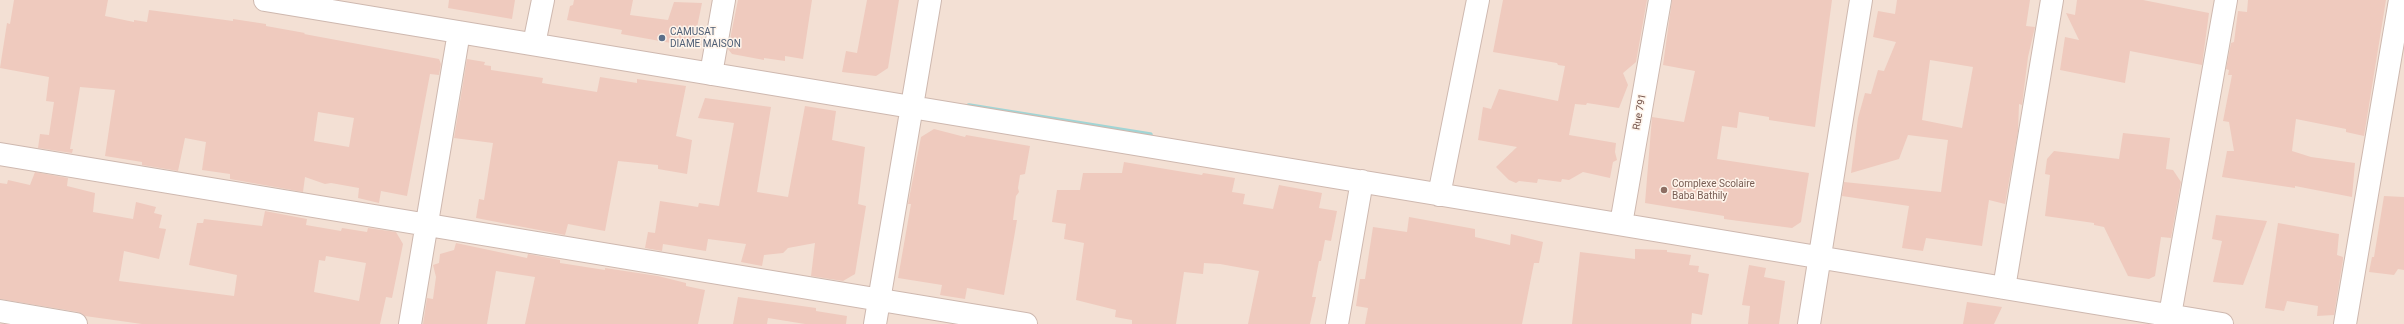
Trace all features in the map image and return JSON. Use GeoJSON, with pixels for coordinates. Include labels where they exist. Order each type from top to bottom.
{"type":"FeatureCollection","features":[{"type":"Feature","properties":{"kind":"street"},"geometry":{"type":"LineString","coordinates":[[265,0],[373,9],[460,32],[2222,324]]}},
{"type":"Feature","properties":{"kind":"street"},"geometry":{"type":"LineString","coordinates":[[534,44],[543,0]]}},
{"type":"Feature","properties":{"kind":"street"},"geometry":{"type":"LineString","coordinates":[[711,74],[724,0]]}},
{"type":"Feature","properties":{"kind":"street"},"geometry":{"type":"LineString","coordinates":[[875,324],[930,0]]}},
{"type":"Feature","properties":{"kind":"street"},"geometry":{"type":"LineString","coordinates":[[1439,194],[1478,0]]}},
{"type":"Feature","properties":{"kind":"street","name":"Rue 791"},"geometry":{"type":"LineString","coordinates":[[1621,224],[1660,0]]}},
{"type":"Feature","properties":{"kind":"street"},"geometry":{"type":"LineString","coordinates":[[1809,324],[1861,0]]}},
{"type":"Feature","properties":{"kind":"street"},"geometry":{"type":"LineString","coordinates":[[2004,288],[2052,0]]}},
{"type":"Feature","properties":{"kind":"street"},"geometry":{"type":"LineString","coordinates":[[2170,315],[2226,0]]}},
{"type":"Feature","properties":{"kind":"street"},"geometry":{"type":"LineString","coordinates":[[2345,324],[2400,0]]}},
{"type":"Feature","properties":{"kind":"street"},"geometry":{"type":"LineString","coordinates":[[410,324],[460,32]]}},
{"type":"Feature","properties":{"kind":"street"},"geometry":{"type":"LineString","coordinates":[[0,154],[1026,324]]}},
{"type":"Feature","properties":{"kind":"street"},"geometry":{"type":"LineString","coordinates":[[1337,324],[1362,181]]}},
{"type":"Feature","properties":{"kind":"street"},"geometry":{"type":"LineString","coordinates":[[0,311],[76,324]]}},
{"type":"Feature","properties":{"kind":"shaded area"},"geometry":{"type":"Polygon","coordinates":[[[0,0],[2404,0],[2404,324],[0,324],[0,0]]]}},
{"type":"Feature","properties":{"kind":"building"},"geometry":{"type":"Polygon","coordinates":[[[14,0],[108,0],[105,16],[134,22],[134,20],[147,22],[149,10],[233,21],[233,19],[266,24],[266,26],[305,33],[304,34],[439,59],[441,64],[439,75],[430,74],[407,196],[381,191],[379,203],[358,198],[359,188],[331,183],[325,184],[305,177],[303,192],[230,179],[230,174],[202,170],[206,142],[185,138],[178,171],[142,165],[142,162],[105,156],[115,90],[80,87],[70,149],[73,149],[72,153],[38,148],[40,134],[49,135],[54,102],[46,101],[49,77],[0,68],[7,23],[10,24],[14,0]],[[318,112],[314,141],[349,147],[354,118],[318,112]]]}},
{"type":"Feature","properties":{"kind":"building"},"geometry":{"type":"Polygon","coordinates":[[[449,0],[515,0],[512,19],[448,8],[449,0]]]}},
{"type":"Feature","properties":{"kind":"building"},"geometry":{"type":"Polygon","coordinates":[[[574,0],[633,0],[630,15],[668,20],[674,2],[702,3],[693,47],[621,34],[622,30],[567,20],[570,6],[573,5],[574,0]]]}},
{"type":"Feature","properties":{"kind":"building"},"geometry":{"type":"Polygon","coordinates":[[[738,0],[812,0],[803,59],[785,56],[785,61],[764,58],[764,60],[732,54],[728,49],[738,0]]]}},
{"type":"Feature","properties":{"kind":"building"},"geometry":{"type":"Polygon","coordinates":[[[867,0],[899,0],[888,68],[876,76],[842,72],[846,51],[857,53],[867,0]]]}},
{"type":"Feature","properties":{"kind":"building"},"geometry":{"type":"Polygon","coordinates":[[[1503,0],[1647,0],[1636,62],[1623,73],[1628,85],[1619,108],[1587,103],[1586,105],[1575,104],[1569,135],[1616,143],[1615,152],[1617,160],[1613,162],[1610,178],[1583,172],[1569,180],[1562,179],[1561,182],[1538,179],[1537,183],[1519,181],[1516,183],[1509,180],[1496,167],[1517,147],[1478,140],[1483,107],[1491,109],[1499,89],[1558,101],[1565,66],[1558,65],[1557,63],[1493,52],[1503,0]]]}},
{"type":"Feature","properties":{"kind":"building"},"geometry":{"type":"Polygon","coordinates":[[[1672,0],[1832,0],[1815,127],[1769,120],[1769,117],[1739,112],[1737,128],[1722,126],[1717,159],[1809,173],[1801,222],[1792,228],[1724,219],[1724,216],[1645,203],[1652,117],[1684,122],[1695,71],[1663,65],[1672,0]]]}},
{"type":"Feature","properties":{"kind":"building"},"geometry":{"type":"Polygon","coordinates":[[[1897,0],[2030,0],[2026,26],[2035,27],[2028,57],[2022,105],[2019,104],[2018,131],[2005,204],[1989,200],[1982,246],[1926,238],[1923,251],[1902,248],[1909,206],[1842,196],[1844,182],[1941,192],[1948,140],[1908,135],[1899,159],[1851,173],[1858,118],[1865,93],[1871,94],[1878,70],[1884,71],[1896,42],[1873,37],[1878,11],[1895,14],[1897,0]],[[1930,60],[1922,120],[1962,128],[1973,67],[1930,60]]]}},
{"type":"Feature","properties":{"kind":"building"},"geometry":{"type":"Polygon","coordinates":[[[2077,0],[2143,0],[2209,13],[2202,65],[2130,51],[2125,83],[2060,70],[2065,37],[2079,40],[2066,13],[2075,15],[2077,0]]]}},
{"type":"Feature","properties":{"kind":"building"},"geometry":{"type":"Polygon","coordinates":[[[2248,0],[2386,0],[2364,136],[2346,132],[2346,129],[2296,119],[2292,151],[2311,157],[2355,163],[2352,197],[2295,186],[2295,188],[2222,177],[2227,151],[2234,151],[2229,122],[2223,121],[2232,75],[2228,75],[2229,70],[2226,69],[2231,43],[2234,42],[2238,11],[2247,12],[2248,0]]]}},
{"type":"Feature","properties":{"kind":"building"},"geometry":{"type":"Polygon","coordinates":[[[467,59],[485,62],[484,65],[491,66],[491,70],[543,78],[542,83],[597,92],[600,77],[637,83],[637,79],[686,86],[676,136],[692,140],[687,174],[658,169],[658,165],[618,161],[605,231],[568,224],[565,235],[476,218],[479,199],[484,200],[493,143],[454,138],[467,59]]]}},
{"type":"Feature","properties":{"kind":"building"},"geometry":{"type":"Polygon","coordinates":[[[705,98],[771,107],[757,192],[788,197],[805,106],[836,111],[832,140],[865,147],[858,204],[866,206],[855,274],[843,281],[811,276],[815,243],[788,248],[783,253],[764,255],[762,266],[741,262],[746,244],[708,239],[706,251],[663,244],[662,251],[645,248],[648,232],[655,233],[660,201],[698,207],[699,203],[719,206],[734,123],[698,118],[705,98]]]}},
{"type":"Feature","properties":{"kind":"building"},"geometry":{"type":"Polygon","coordinates":[[[934,129],[965,137],[966,135],[1030,146],[1025,174],[1020,175],[1018,188],[1019,192],[1016,196],[1013,220],[1017,220],[1004,295],[967,288],[965,299],[940,295],[942,285],[898,278],[911,204],[908,204],[921,137],[934,129]]]}},
{"type":"Feature","properties":{"kind":"building"},"geometry":{"type":"Polygon","coordinates":[[[2123,133],[2170,138],[2166,169],[2173,170],[2181,182],[2171,238],[2161,237],[2155,276],[2149,279],[2128,276],[2104,227],[2094,225],[2094,223],[2045,216],[2050,175],[2045,174],[2047,159],[2054,151],[2119,159],[2123,133]]]}},
{"type":"Feature","properties":{"kind":"building"},"geometry":{"type":"Polygon","coordinates":[[[1124,162],[1202,175],[1203,173],[1235,178],[1232,192],[1245,194],[1243,204],[1273,209],[1279,185],[1322,193],[1319,208],[1337,211],[1331,241],[1325,240],[1321,261],[1319,261],[1312,297],[1316,297],[1310,324],[1248,324],[1259,271],[1220,264],[1204,263],[1203,274],[1184,272],[1176,324],[1132,324],[1132,320],[1115,317],[1116,310],[1076,300],[1084,243],[1064,239],[1066,224],[1052,222],[1057,190],[1080,190],[1083,173],[1122,173],[1124,162]]]}},
{"type":"Feature","properties":{"kind":"building"},"geometry":{"type":"Polygon","coordinates":[[[35,172],[68,178],[67,186],[95,193],[93,212],[133,219],[136,202],[156,207],[154,213],[162,215],[159,228],[166,229],[159,259],[124,251],[119,281],[234,296],[237,275],[189,265],[197,223],[203,223],[204,219],[262,226],[265,211],[307,219],[306,225],[341,231],[342,228],[367,232],[368,228],[396,232],[403,244],[392,298],[386,297],[380,324],[142,324],[85,316],[78,312],[0,299],[0,183],[7,184],[8,180],[30,185],[35,172]],[[326,256],[325,261],[319,260],[314,292],[359,301],[366,263],[326,256]]]}},
{"type":"Feature","properties":{"kind":"building"},"geometry":{"type":"Polygon","coordinates":[[[2384,196],[2404,197],[2404,270],[2398,269],[2394,275],[2369,272],[2372,257],[2374,257],[2384,196]]]}},
{"type":"Feature","properties":{"kind":"building"},"geometry":{"type":"Polygon","coordinates":[[[2216,215],[2267,221],[2243,285],[2213,282],[2222,241],[2212,239],[2216,215]]]}},
{"type":"Feature","properties":{"kind":"building"},"geometry":{"type":"Polygon","coordinates":[[[1409,217],[1475,229],[1475,237],[1510,245],[1511,234],[1543,242],[1539,263],[1534,263],[1522,324],[1365,324],[1368,308],[1356,306],[1360,279],[1365,279],[1373,227],[1407,232],[1409,217]]]}},
{"type":"Feature","properties":{"kind":"building"},"geometry":{"type":"Polygon","coordinates":[[[2278,223],[2339,234],[2337,255],[2343,257],[2343,260],[2334,315],[2317,316],[2318,306],[2287,301],[2284,311],[2265,308],[2278,223]]]}},
{"type":"Feature","properties":{"kind":"building"},"geometry":{"type":"Polygon","coordinates":[[[456,243],[527,258],[528,254],[560,260],[560,263],[658,276],[686,283],[686,286],[705,290],[698,324],[525,324],[535,277],[496,271],[487,324],[423,324],[427,298],[433,299],[436,277],[433,265],[439,263],[440,254],[454,250],[456,243]]]}},
{"type":"Feature","properties":{"kind":"building"},"geometry":{"type":"Polygon","coordinates":[[[1635,249],[1667,250],[1667,252],[1691,255],[1689,265],[1699,266],[1698,272],[1709,274],[1702,315],[1692,313],[1691,324],[1572,324],[1580,252],[1635,259],[1635,249]]]}},
{"type":"Feature","properties":{"kind":"building"},"geometry":{"type":"Polygon","coordinates":[[[1749,265],[1766,268],[1764,277],[1785,281],[1779,324],[1748,324],[1750,306],[1742,305],[1749,265]]]}},
{"type":"Feature","properties":{"kind":"building"},"geometry":{"type":"Polygon","coordinates":[[[738,297],[816,308],[816,311],[847,316],[846,324],[805,324],[768,318],[767,324],[733,324],[738,297]]]}},
{"type":"Feature","properties":{"kind":"building"},"geometry":{"type":"Polygon","coordinates":[[[1967,302],[2002,307],[1994,324],[1963,324],[1967,302]]]}},
{"type":"Feature","properties":{"kind":"waterway"},"geometry":{"type":"LineString","coordinates":[[969,106],[1150,135]]}},
{"type":"Feature","properties":{"kind":"place","name":"CAMUSAT DIAME MAISON"},"geometry":{"type":"Point","coordinates":[662,38]}},
{"type":"Feature","properties":{"kind":"place","name":"Complexe Scolaire Baba Bathily"},"geometry":{"type":"Point","coordinates":[1664,190]}}]}
